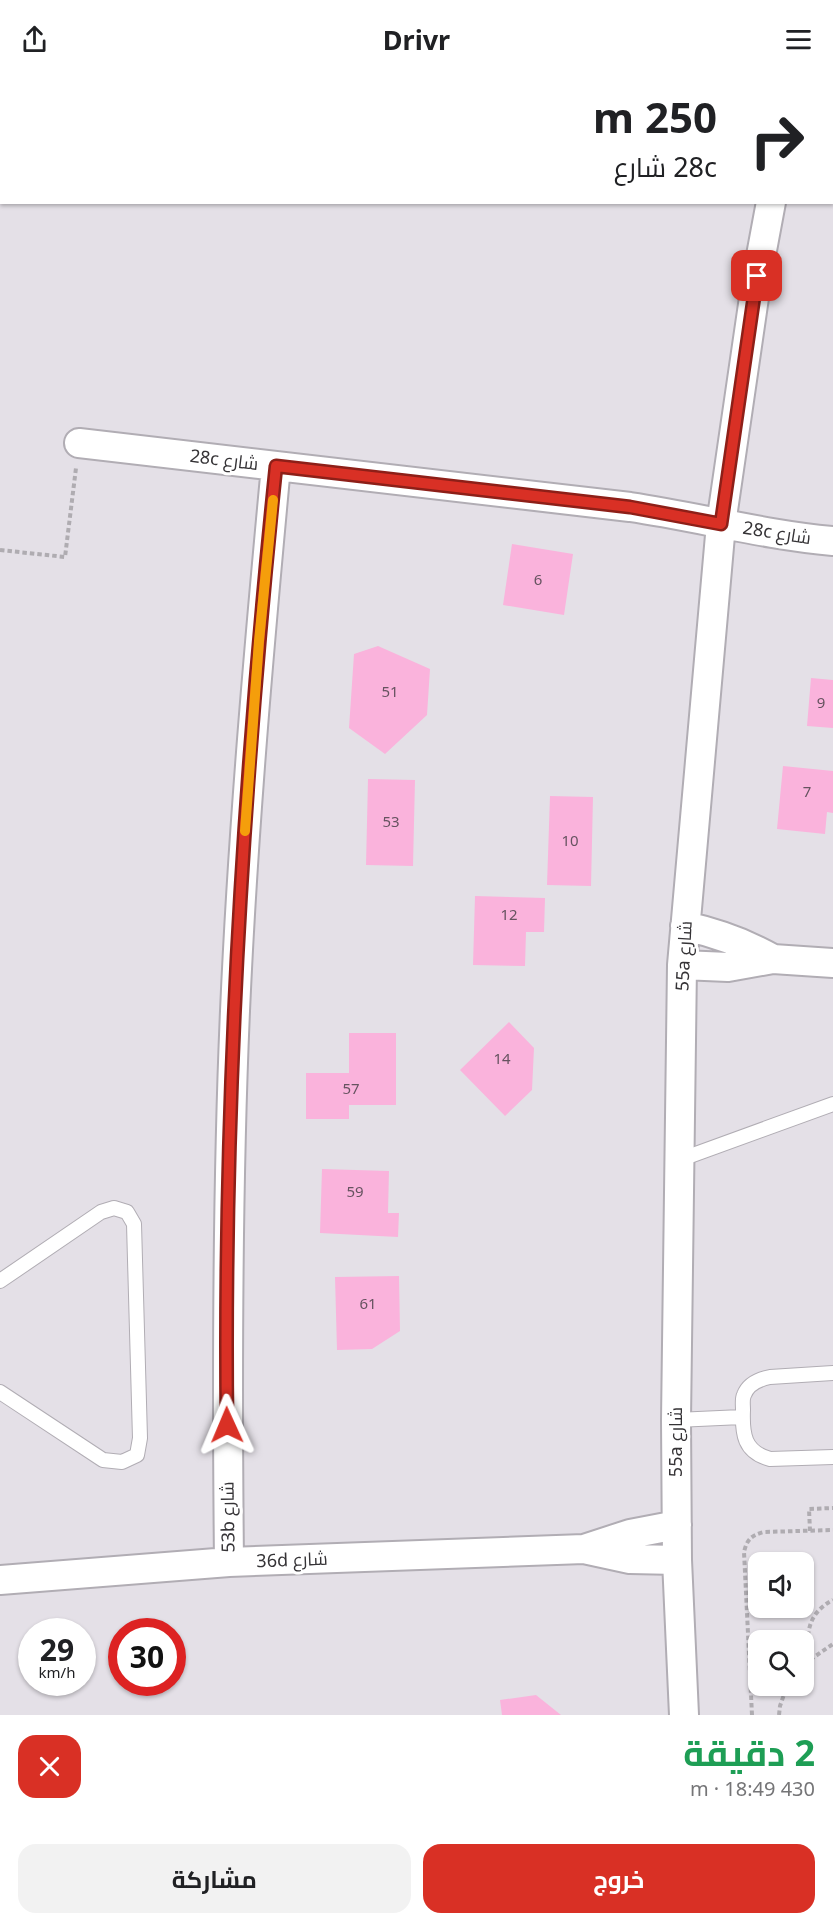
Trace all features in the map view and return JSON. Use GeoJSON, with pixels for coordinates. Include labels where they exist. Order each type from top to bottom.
{"type":"FeatureCollection","features":[{"type":"Feature","properties":{"kind":"street","name":"55a شارع"},"geometry":{"type":"LineString","coordinates":[[684,1715],[677,1560],[676,1420],[682,965],[721,524],[757,276],[771,204]]}},
{"type":"Feature","properties":{"kind":"street","name":"28c شارع"},"geometry":{"type":"LineString","coordinates":[[79,442],[630,507],[790,536],[833,541]]}},
{"type":"Feature","properties":{"kind":"street","name":"53b شارع"},"geometry":{"type":"LineString","coordinates":[[229,1562],[228,1241],[235,1010],[259,641],[276,466]]}},
{"type":"Feature","properties":{"kind":"street"},"geometry":{"type":"LineString","coordinates":[[685,926],[730,938],[773,959]]}},
{"type":"Feature","properties":{"kind":"street"},"geometry":{"type":"LineString","coordinates":[[682,965],[728,967],[773,959],[833,963]]}},
{"type":"Feature","properties":{"kind":"street","name":"36d شارع"},"geometry":{"type":"LineString","coordinates":[[584,1549],[630,1534],[677,1526]]}},
{"type":"Feature","properties":{"kind":"street","name":"36d شارع"},"geometry":{"type":"LineString","coordinates":[[0,1580],[229,1562],[584,1549],[630,1559],[677,1560]]}},
{"type":"Feature","properties":{"kind":"lane"},"geometry":{"type":"LineString","coordinates":[[679,1160],[833,1104]]}},
{"type":"Feature","properties":{"kind":"lane"},"geometry":{"type":"LineString","coordinates":[[0,1281],[101,1212],[114,1208],[127,1212],[134,1224],[140,1438],[136,1455],[122,1462],[103,1460],[0,1392]]}},
{"type":"Feature","properties":{"kind":"lane"},"geometry":{"type":"LineString","coordinates":[[833,1373],[762,1379],[754,1383],[743,1396],[742,1417],[747,1443],[752,1451],[760,1456],[770,1459],[833,1458]]}},
{"type":"Feature","properties":{"kind":"lane"},"geometry":{"type":"LineString","coordinates":[[676,1420],[742,1417]]}},
{"type":"Feature","properties":{"kind":"path"},"geometry":{"type":"LineString","coordinates":[[0,550],[65,557],[79,442]]}},
{"type":"Feature","properties":{"kind":"path"},"geometry":{"type":"LineString","coordinates":[[810,1531],[809,1509],[833,1508]]}},
{"type":"Feature","properties":{"kind":"path"},"geometry":{"type":"LineString","coordinates":[[752,1715],[744,1552],[746,1542],[754,1534],[764,1532],[833,1530]]}},
{"type":"Feature","properties":{"kind":"path"},"geometry":{"type":"LineString","coordinates":[[808,1630],[811,1620],[819,1609],[833,1600]]}},
{"type":"Feature","properties":{"kind":"path"},"geometry":{"type":"LineString","coordinates":[[814,1656],[833,1644]]}},
{"type":"Feature","properties":{"kind":"path"},"geometry":{"type":"LineString","coordinates":[[779,1715],[784,1696]]}},
{"type":"Feature","properties":{"kind":"building"},"geometry":{"type":"Polygon","coordinates":[[[512,544],[573,554],[564,615],[503,605],[512,544]]]}},
{"type":"Feature","properties":{"kind":"building"},"geometry":{"type":"Polygon","coordinates":[[[378,646],[430,669],[427,715],[385,754],[349,728],[354,654],[378,646]]]}},
{"type":"Feature","properties":{"kind":"building"},"geometry":{"type":"Polygon","coordinates":[[[811,678],[833,680],[833,728],[807,726],[811,678]]]}},
{"type":"Feature","properties":{"kind":"building"},"geometry":{"type":"Polygon","coordinates":[[[783,766],[833,771],[833,813],[827,812],[825,834],[777,829],[783,766]]]}},
{"type":"Feature","properties":{"kind":"building"},"geometry":{"type":"Polygon","coordinates":[[[368,779],[415,780],[413,866],[366,865],[368,779]]]}},
{"type":"Feature","properties":{"kind":"building"},"geometry":{"type":"Polygon","coordinates":[[[550,796],[593,797],[591,886],[547,885],[550,796]]]}},
{"type":"Feature","properties":{"kind":"building"},"geometry":{"type":"Polygon","coordinates":[[[475,896],[545,898],[544,932],[526,932],[525,966],[473,965],[475,896]]]}},
{"type":"Feature","properties":{"kind":"building"},"geometry":{"type":"Polygon","coordinates":[[[509,1022],[534,1048],[532,1090],[505,1116],[460,1070],[509,1022]]]}},
{"type":"Feature","properties":{"kind":"building"},"geometry":{"type":"Polygon","coordinates":[[[349,1033],[396,1033],[396,1105],[349,1105],[349,1119],[306,1119],[306,1073],[349,1073],[349,1033]]]}},
{"type":"Feature","properties":{"kind":"building"},"geometry":{"type":"Polygon","coordinates":[[[322,1169],[389,1171],[388,1213],[399,1213],[398,1237],[320,1233],[322,1169]]]}},
{"type":"Feature","properties":{"kind":"building"},"geometry":{"type":"Polygon","coordinates":[[[399,1276],[400,1331],[372,1349],[337,1350],[335,1277],[399,1276]]]}},
{"type":"Feature","properties":{"kind":"building"},"geometry":{"type":"Polygon","coordinates":[[[536,1695],[561,1715],[502,1715],[500,1700],[536,1695]]]}},
{"type":"Feature","properties":{"kind":"slow traffic"},"geometry":{"type":"LineString","coordinates":[[245,831],[259,641],[273,500]]}},
{"type":"Feature","properties":{"kind":"route"},"geometry":{"type":"LineString","coordinates":[[227,1425],[229,1195],[235,1010],[259,641],[276,466],[661,511],[721,524],[757,276]]}}]}
